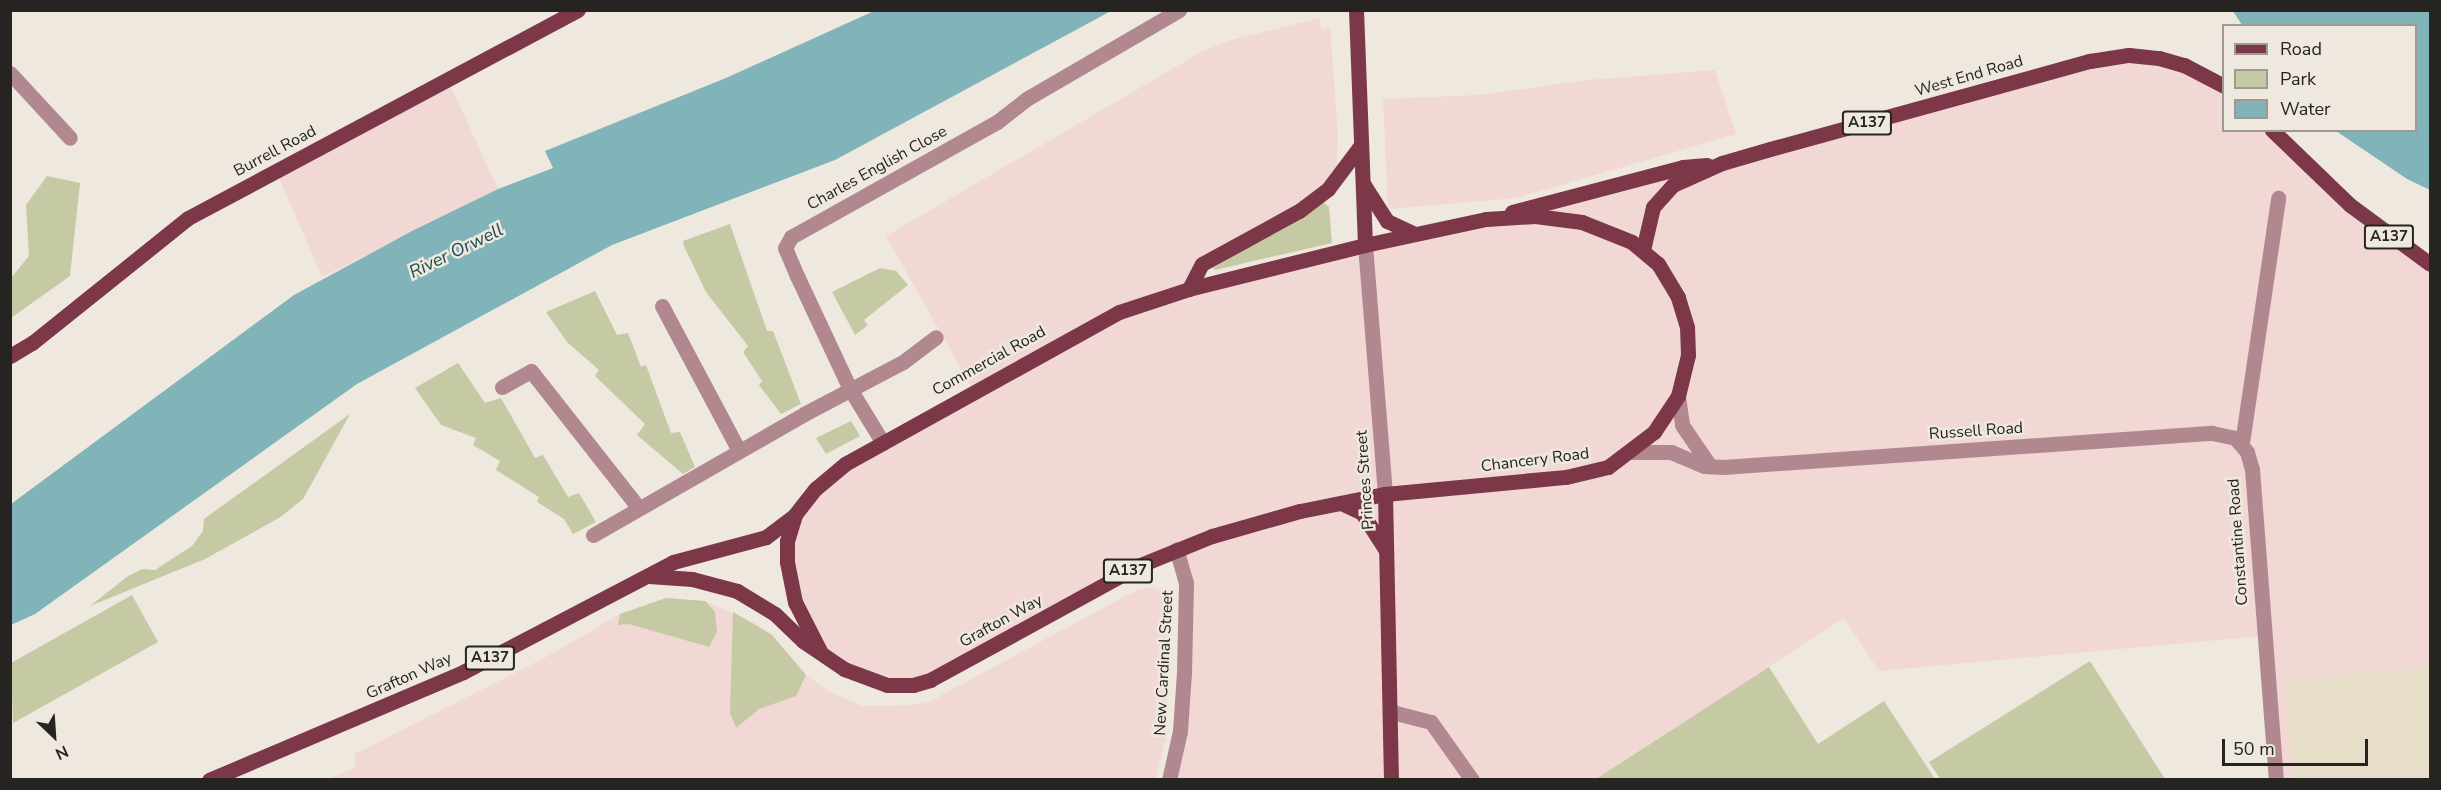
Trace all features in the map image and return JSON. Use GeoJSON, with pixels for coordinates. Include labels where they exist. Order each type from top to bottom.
{"type":"FeatureCollection","features":[{"type":"Feature","properties":{"kind":"main road","name":"Burrell Road"},"geometry":{"type":"LineString","coordinates":[[10,356],[32,343],[188,218],[578,10]]}},
{"type":"Feature","properties":{"kind":"main road","name":"Princes Street"},"geometry":{"type":"LineString","coordinates":[[1356,10],[1365,245]]}},
{"type":"Feature","properties":{"kind":"main road","name":"West End Road"},"geometry":{"type":"LineString","coordinates":[[1642,250],[1649,218],[1661,196],[1673,185],[1722,163],[2090,61],[2129,56],[2159,58],[2184,65],[2222,85]]}},
{"type":"Feature","properties":{"kind":"main road","name":"A137"},"geometry":{"type":"LineString","coordinates":[[2274,132],[2350,205],[2430,264]]}},
{"type":"Feature","properties":{"kind":"main road"},"geometry":{"type":"LineString","coordinates":[[1189,289],[1202,264],[1299,211],[1328,189],[1361,145]]}},
{"type":"Feature","properties":{"kind":"main road","name":"West End Road"},"geometry":{"type":"LineString","coordinates":[[1486,219],[1683,167],[1722,163]]}},
{"type":"Feature","properties":{"kind":"main road","name":"Princes Street"},"geometry":{"type":"LineString","coordinates":[[1362,179],[1380,213],[1396,228],[1416,234]]}},
{"type":"Feature","properties":{"kind":"main road","name":"Chancery Road"},"geometry":{"type":"LineString","coordinates":[[1365,245],[1486,219],[1535,216],[1582,222],[1614,232],[1642,250],[1667,275],[1687,327],[1688,355],[1678,396],[1654,432],[1633,452],[1608,467],[1566,477],[1385,494]]}},
{"type":"Feature","properties":{"kind":"main road","name":"Commercial Road"},"geometry":{"type":"LineString","coordinates":[[820,651],[800,616],[788,577],[787,541],[795,515],[815,489],[845,464],[1100,320],[1189,289],[1365,245]]}},
{"type":"Feature","properties":{"kind":"main road","name":"Princes Street"},"geometry":{"type":"LineString","coordinates":[[1385,494],[1392,712],[1391,780]]}},
{"type":"Feature","properties":{"kind":"main road","name":"Grafton Way"},"geometry":{"type":"LineString","coordinates":[[649,576],[692,579],[751,597],[844,669],[872,681],[913,685],[930,680],[1138,566],[1176,549],[1255,523],[1385,494]]}},
{"type":"Feature","properties":{"kind":"main road"},"geometry":{"type":"LineString","coordinates":[[1341,503],[1362,513],[1372,524],[1387,554]]}},
{"type":"Feature","properties":{"kind":"main road","name":"Grafton Way"},"geometry":{"type":"LineString","coordinates":[[209,780],[463,672],[694,555],[766,537],[784,526],[795,515]]}},
{"type":"Feature","properties":{"kind":"street","name":"Charles English Close"},"geometry":{"type":"LineString","coordinates":[[883,443],[850,389],[785,248],[791,237],[987,128],[1028,98],[1179,10]]}},
{"type":"Feature","properties":{"kind":"street"},"geometry":{"type":"LineString","coordinates":[[10,73],[70,138]]}},
{"type":"Feature","properties":{"kind":"street","name":"Constantine Road"},"geometry":{"type":"LineString","coordinates":[[2276,780],[2252,469],[2242,444],[2278,198]]}},
{"type":"Feature","properties":{"kind":"street","name":"Princes Street"},"geometry":{"type":"LineString","coordinates":[[1365,245],[1385,494]]}},
{"type":"Feature","properties":{"kind":"street"},"geometry":{"type":"LineString","coordinates":[[662,306],[739,451]]}},
{"type":"Feature","properties":{"kind":"street"},"geometry":{"type":"LineString","coordinates":[[592,535],[850,389],[913,356],[936,337]]}},
{"type":"Feature","properties":{"kind":"street"},"geometry":{"type":"LineString","coordinates":[[502,387],[531,371],[639,508]]}},
{"type":"Feature","properties":{"kind":"street"},"geometry":{"type":"LineString","coordinates":[[1678,396],[1682,425],[1710,466]]}},
{"type":"Feature","properties":{"kind":"street","name":"Russell Road"},"geometry":{"type":"LineString","coordinates":[[1633,452],[1671,452],[1710,466],[2212,433],[2222,433],[2242,444]]}},
{"type":"Feature","properties":{"kind":"street","name":"New Cardinal Street"},"geometry":{"type":"LineString","coordinates":[[1169,780],[1180,731],[1184,673],[1186,583],[1176,549]]}},
{"type":"Feature","properties":{"kind":"street"},"geometry":{"type":"LineString","coordinates":[[1392,712],[1431,722],[1472,780]]}},
{"type":"Feature","properties":{"kind":"shaded area"},"geometry":{"type":"Polygon","coordinates":[[[1320,18],[1321,29],[1330,28],[1338,133],[1336,181],[1202,264],[1189,288],[1683,167],[2090,61],[2159,58],[2222,86],[2222,132],[2273,132],[2430,264],[2430,779],[2276,779],[2262,636],[1879,671],[1844,618],[1596,779],[1169,779],[1186,583],[1176,549],[913,685],[844,669],[800,616],[787,541],[815,489],[973,390],[886,236],[1203,51],[1234,39],[1320,18]]]}},
{"type":"Feature","properties":{"kind":"shaded area"},"geometry":{"type":"Polygon","coordinates":[[[1715,70],[1736,134],[1516,198],[1388,209],[1383,99],[1478,95],[1588,80],[1715,70]]]}},
{"type":"Feature","properties":{"kind":"shaded area"},"geometry":{"type":"Polygon","coordinates":[[[448,80],[498,189],[322,277],[276,171],[448,80]]]}},
{"type":"Feature","properties":{"kind":"shaded area"},"geometry":{"type":"Polygon","coordinates":[[[1151,587],[1162,590],[1170,600],[1166,737],[1156,779],[326,780],[355,768],[355,754],[550,655],[620,614],[666,598],[705,601],[753,622],[772,635],[806,675],[830,692],[863,706],[896,706],[927,703],[1137,590],[1151,587]]]}},
{"type":"Feature","properties":{"kind":"shaded area"},"geometry":{"type":"Polygon","coordinates":[[[2430,667],[2430,779],[2293,779],[2285,680],[2430,667]]]}},
{"type":"Feature","properties":{"kind":"green space"},"geometry":{"type":"Polygon","coordinates":[[[47,176],[80,183],[70,276],[11,318],[11,278],[29,256],[26,205],[47,176]]]}},
{"type":"Feature","properties":{"kind":"green space"},"geometry":{"type":"Polygon","coordinates":[[[1323,202],[1329,207],[1332,243],[1215,270],[1213,268],[1323,202]]]}},
{"type":"Feature","properties":{"kind":"green space"},"geometry":{"type":"Polygon","coordinates":[[[730,224],[767,331],[773,331],[801,404],[781,414],[759,385],[762,381],[743,352],[748,346],[706,292],[684,246],[683,241],[730,224]]]}},
{"type":"Feature","properties":{"kind":"green space"},"geometry":{"type":"Polygon","coordinates":[[[880,268],[896,271],[908,285],[864,320],[868,325],[855,335],[832,292],[880,268]]]}},
{"type":"Feature","properties":{"kind":"green space"},"geometry":{"type":"Polygon","coordinates":[[[595,291],[617,335],[628,333],[641,367],[646,365],[671,433],[680,432],[695,467],[683,474],[637,435],[645,424],[595,376],[599,370],[567,342],[546,312],[595,291]]]}},
{"type":"Feature","properties":{"kind":"green space"},"geometry":{"type":"Polygon","coordinates":[[[458,363],[485,403],[501,398],[535,458],[543,455],[568,497],[579,493],[596,522],[573,534],[564,519],[537,502],[539,497],[496,470],[500,461],[473,445],[476,438],[441,425],[415,388],[458,363]]]}},
{"type":"Feature","properties":{"kind":"green space"},"geometry":{"type":"Polygon","coordinates":[[[350,414],[303,499],[279,518],[205,559],[90,606],[128,576],[142,569],[155,570],[192,546],[203,531],[204,519],[350,414]]]}},
{"type":"Feature","properties":{"kind":"green space"},"geometry":{"type":"Polygon","coordinates":[[[851,421],[860,436],[826,454],[816,438],[851,421]]]}},
{"type":"Feature","properties":{"kind":"green space"},"geometry":{"type":"Polygon","coordinates":[[[132,595],[158,642],[13,723],[11,663],[132,595]]]}},
{"type":"Feature","properties":{"kind":"green space"},"geometry":{"type":"Polygon","coordinates":[[[666,598],[705,601],[715,612],[717,632],[709,647],[629,624],[618,625],[620,614],[666,598]]]}},
{"type":"Feature","properties":{"kind":"green space"},"geometry":{"type":"Polygon","coordinates":[[[733,612],[772,635],[806,675],[796,696],[759,709],[736,728],[730,713],[733,612]]]}},
{"type":"Feature","properties":{"kind":"green space"},"geometry":{"type":"Polygon","coordinates":[[[2090,661],[2165,779],[1940,779],[1929,762],[2090,661]]]}},
{"type":"Feature","properties":{"kind":"green space"},"geometry":{"type":"Polygon","coordinates":[[[1769,667],[1818,744],[1884,701],[1935,779],[1596,779],[1769,667]]]}},
{"type":"Feature","properties":{"kind":"water","name":"River Orwell"},"geometry":{"type":"Polygon","coordinates":[[[874,11],[1111,11],[835,160],[612,245],[357,384],[35,614],[11,625],[11,504],[294,295],[412,231],[498,189],[553,168],[545,151],[726,78],[874,11]]]}},
{"type":"Feature","properties":{"kind":"water"},"geometry":{"type":"Polygon","coordinates":[[[2233,11],[2430,11],[2430,190],[2407,179],[2337,132],[2417,132],[2417,24],[2241,24],[2233,11]]]}}]}
